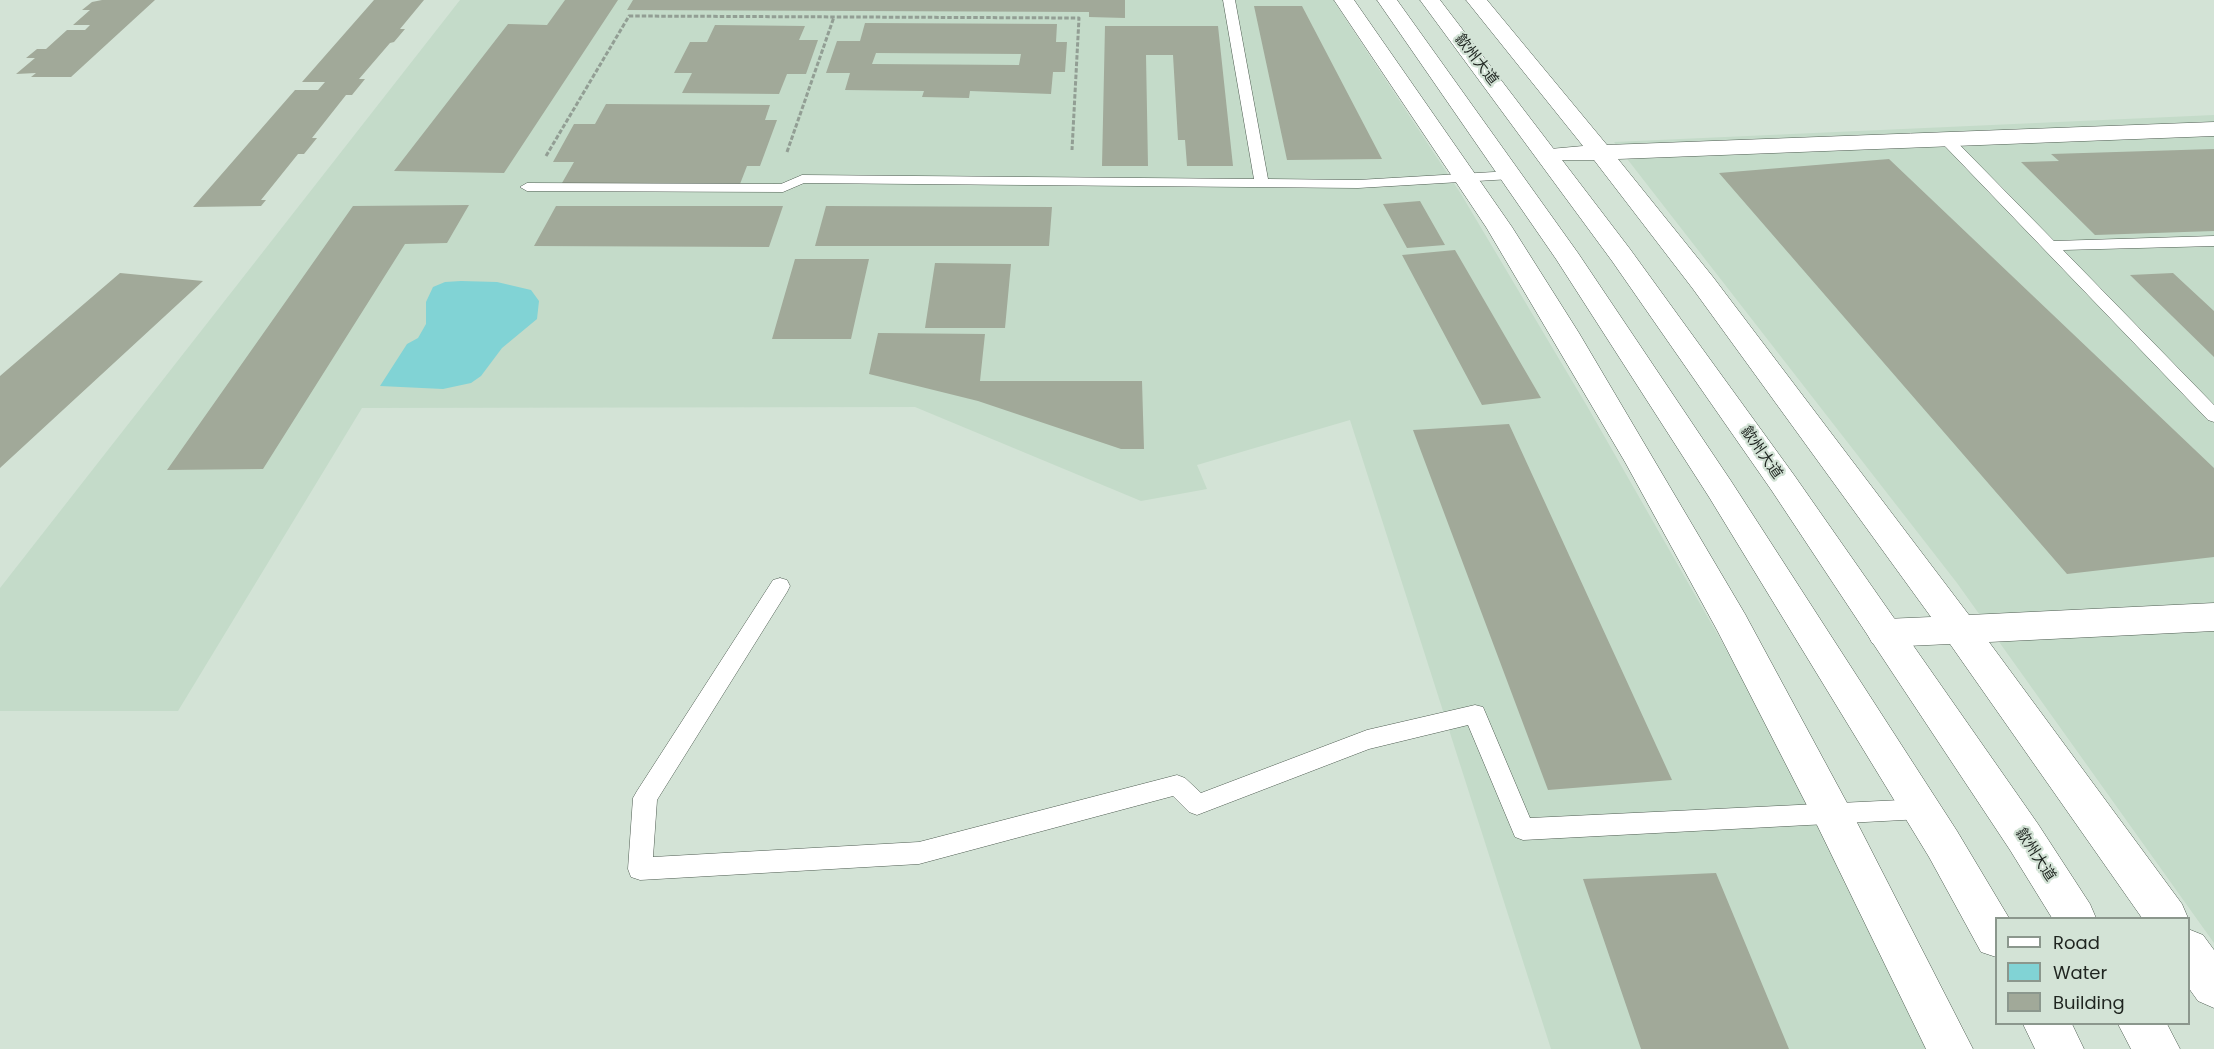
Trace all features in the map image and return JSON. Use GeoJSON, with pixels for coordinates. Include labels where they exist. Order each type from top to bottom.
{"type":"FeatureCollection","features":[{"type":"Feature","properties":{"kind":"main road"},"geometry":{"type":"LineString","coordinates":[[1344,0],[1465,178],[1565,333],[1641,462],[1732,624],[1832,813],[1950,1049]]}},
{"type":"Feature","properties":{"kind":"main road"},"geometry":{"type":"LineString","coordinates":[[1387,0],[1511,175],[1720,489],[1922,809],[1995,935]]}},
{"type":"Feature","properties":{"kind":"main road","name":"歙州大道"},"geometry":{"type":"LineString","coordinates":[[1430,0],[1547,154],[1736,416],[2024,837],[2074,917]]}},
{"type":"Feature","properties":{"kind":"main road"},"geometry":{"type":"LineString","coordinates":[[1476,0],[1703,283],[1960,630],[2166,917]]}},
{"type":"Feature","properties":{"kind":"main road"},"geometry":{"type":"LineString","coordinates":[[1547,154],[2214,129]]}},
{"type":"Feature","properties":{"kind":"main road"},"geometry":{"type":"LineString","coordinates":[[1885,633],[2214,617]]}},
{"type":"Feature","properties":{"kind":"main road"},"geometry":{"type":"LineString","coordinates":[[2190,953],[2214,986]]}},
{"type":"Feature","properties":{"kind":"main road"},"geometry":{"type":"LineString","coordinates":[[2047,1025],[2061,1049]]}},
{"type":"Feature","properties":{"kind":"main road"},"geometry":{"type":"LineString","coordinates":[[2142,1025],[2157,1049]]}},
{"type":"Feature","properties":{"kind":"lane"},"geometry":{"type":"LineString","coordinates":[[1229,0],[1262,183]]}},
{"type":"Feature","properties":{"kind":"lane"},"geometry":{"type":"LineString","coordinates":[[1946,139],[2211,409]]}},
{"type":"Feature","properties":{"kind":"lane"},"geometry":{"type":"LineString","coordinates":[[527,187],[783,188],[802,179],[1358,184],[1511,175]]}},
{"type":"Feature","properties":{"kind":"lane"},"geometry":{"type":"LineString","coordinates":[[2049,246],[2214,241]]}},
{"type":"Feature","properties":{"kind":"lane"},"geometry":{"type":"LineString","coordinates":[[780,586],[645,798],[640,869],[919,853],[1177,785],[1197,805],[1366,740],[1475,714],[1523,829],[1922,809]]}},
{"type":"Feature","properties":{"kind":"path"},"geometry":{"type":"LineString","coordinates":[[527,187],[628,15],[1079,18],[1070,182]]}},
{"type":"Feature","properties":{"kind":"path"},"geometry":{"type":"LineString","coordinates":[[774,188],[834,16]]}},
{"type":"Feature","properties":{"kind":"shaded area"},"geometry":{"type":"Polygon","coordinates":[[[460,0],[1333,0],[1461,194],[1587,406],[1846,859],[1935,1049],[1551,1049],[1350,420],[1197,465],[1207,489],[1141,501],[915,407],[362,408],[178,711],[0,711],[0,588],[460,0]]]}},
{"type":"Feature","properties":{"kind":"shaded area"},"geometry":{"type":"Polygon","coordinates":[[[2214,115],[2214,943],[1957,583],[1614,142],[2214,115]]]}},
{"type":"Feature","properties":{"kind":"water"},"geometry":{"type":"Polygon","coordinates":[[[445,282],[497,282],[531,290],[539,301],[537,319],[502,348],[481,376],[471,383],[443,389],[380,386],[407,344],[418,338],[426,324],[426,302],[433,287],[445,282]]]}},
{"type":"Feature","properties":{"kind":"building"},"geometry":{"type":"Polygon","coordinates":[[[155,0],[71,77],[31,77],[36,73],[16,74],[35,58],[26,58],[37,49],[46,49],[67,30],[85,30],[90,25],[73,25],[90,10],[82,10],[92,2],[155,0]]]}},
{"type":"Feature","properties":{"kind":"building"},"geometry":{"type":"Polygon","coordinates":[[[374,0],[424,0],[400,29],[405,29],[359,79],[365,79],[352,95],[346,95],[312,138],[317,138],[304,154],[298,154],[261,200],[266,200],[261,206],[193,207],[295,90],[318,90],[325,82],[302,82],[374,0]]]}},
{"type":"Feature","properties":{"kind":"building"},"geometry":{"type":"Polygon","coordinates":[[[565,0],[618,0],[504,173],[394,171],[508,24],[547,25],[565,0]]]}},
{"type":"Feature","properties":{"kind":"building"},"geometry":{"type":"Polygon","coordinates":[[[633,0],[1125,0],[1125,18],[1089,17],[1089,12],[627,10],[633,0]]]}},
{"type":"Feature","properties":{"kind":"building"},"geometry":{"type":"Polygon","coordinates":[[[1254,6],[1302,6],[1382,159],[1287,160],[1254,6]]]}},
{"type":"Feature","properties":{"kind":"building"},"geometry":{"type":"Polygon","coordinates":[[[865,23],[1057,24],[1056,42],[1067,42],[1065,72],[1053,72],[1051,94],[970,91],[969,98],[922,97],[924,91],[845,90],[850,73],[826,73],[837,41],[860,41],[865,23]],[[876,53],[872,64],[1019,65],[1021,54],[876,53]]]}},
{"type":"Feature","properties":{"kind":"building"},"geometry":{"type":"Polygon","coordinates":[[[715,25],[805,26],[799,40],[818,40],[806,74],[787,74],[779,94],[682,93],[692,73],[674,73],[690,42],[707,42],[715,25]]]}},
{"type":"Feature","properties":{"kind":"building"},"geometry":{"type":"Polygon","coordinates":[[[1105,26],[1218,26],[1233,166],[1187,166],[1185,140],[1178,140],[1173,55],[1146,55],[1148,166],[1102,166],[1105,26]]]}},
{"type":"Feature","properties":{"kind":"building"},"geometry":{"type":"Polygon","coordinates":[[[606,104],[770,105],[765,120],[777,120],[760,166],[747,166],[740,184],[562,183],[574,162],[553,162],[574,124],[595,124],[606,104]]]}},
{"type":"Feature","properties":{"kind":"building"},"geometry":{"type":"Polygon","coordinates":[[[2214,149],[2214,231],[2095,235],[2021,162],[2059,161],[2051,154],[2214,149]]]}},
{"type":"Feature","properties":{"kind":"building"},"geometry":{"type":"Polygon","coordinates":[[[1889,159],[2214,468],[2214,557],[2067,574],[1719,173],[1889,159]]]}},
{"type":"Feature","properties":{"kind":"building"},"geometry":{"type":"Polygon","coordinates":[[[1420,201],[1445,245],[1407,248],[1383,204],[1420,201]]]}},
{"type":"Feature","properties":{"kind":"building"},"geometry":{"type":"Polygon","coordinates":[[[469,205],[447,243],[405,244],[263,469],[167,470],[353,206],[469,205]]]}},
{"type":"Feature","properties":{"kind":"building"},"geometry":{"type":"Polygon","coordinates":[[[556,206],[783,206],[769,247],[534,246],[556,206]]]}},
{"type":"Feature","properties":{"kind":"building"},"geometry":{"type":"Polygon","coordinates":[[[826,206],[1052,207],[1049,246],[815,246],[826,206]]]}},
{"type":"Feature","properties":{"kind":"building"},"geometry":{"type":"Polygon","coordinates":[[[1455,250],[1541,398],[1482,405],[1402,255],[1455,250]]]}},
{"type":"Feature","properties":{"kind":"building"},"geometry":{"type":"Polygon","coordinates":[[[795,259],[869,259],[851,339],[772,339],[795,259]]]}},
{"type":"Feature","properties":{"kind":"building"},"geometry":{"type":"Polygon","coordinates":[[[935,263],[1011,264],[1005,328],[925,328],[935,263]]]}},
{"type":"Feature","properties":{"kind":"building"},"geometry":{"type":"Polygon","coordinates":[[[120,273],[203,281],[0,468],[0,376],[120,273]]]}},
{"type":"Feature","properties":{"kind":"building"},"geometry":{"type":"Polygon","coordinates":[[[2173,273],[2214,311],[2214,357],[2130,275],[2173,273]]]}},
{"type":"Feature","properties":{"kind":"building"},"geometry":{"type":"Polygon","coordinates":[[[878,333],[985,334],[980,381],[1142,381],[1144,449],[1121,449],[978,401],[869,374],[878,333]]]}},
{"type":"Feature","properties":{"kind":"building"},"geometry":{"type":"Polygon","coordinates":[[[1509,424],[1672,780],[1548,790],[1413,430],[1509,424]]]}},
{"type":"Feature","properties":{"kind":"building"},"geometry":{"type":"Polygon","coordinates":[[[1716,873],[1789,1049],[1641,1049],[1583,879],[1716,873]]]}}]}
